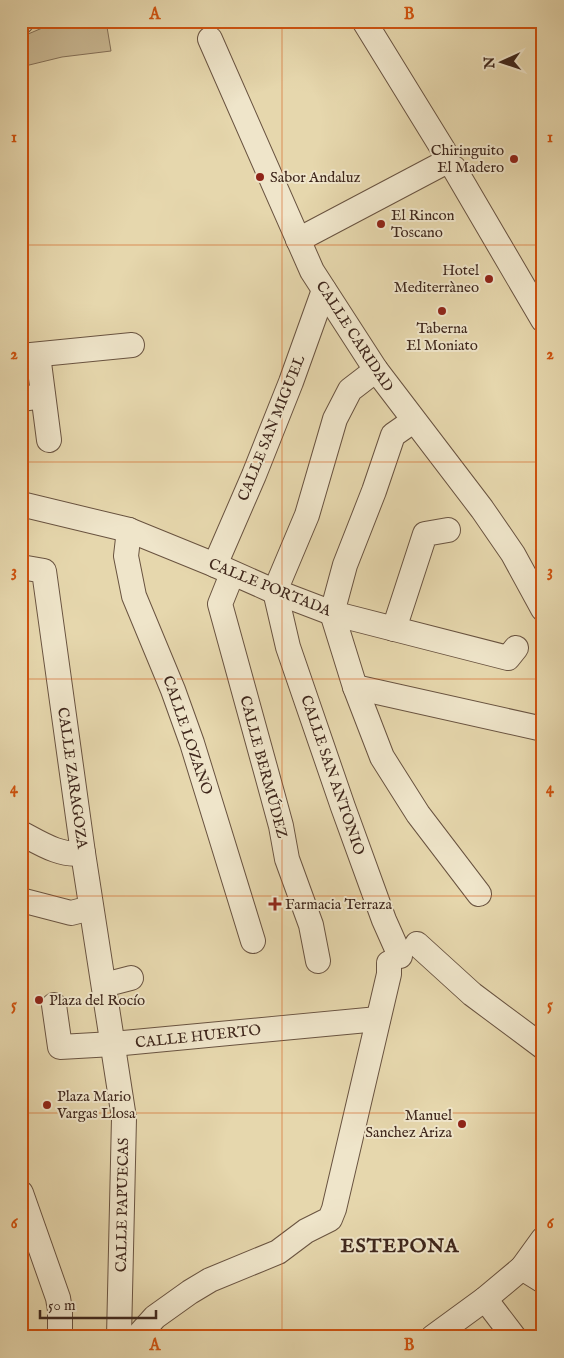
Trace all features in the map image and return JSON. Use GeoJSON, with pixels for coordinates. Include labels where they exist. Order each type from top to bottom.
{"type":"FeatureCollection","features":[{"type":"Feature","properties":{"kind":"street"},"geometry":{"type":"LineString","coordinates":[[364,21],[446,161],[543,320]]}},
{"type":"Feature","properties":{"kind":"street","name":"CALLE CARIDAD"},"geometry":{"type":"LineString","coordinates":[[210,40],[312,271],[376,370],[413,421],[482,509],[508,547],[543,609]]}},
{"type":"Feature","properties":{"kind":"street"},"geometry":{"type":"LineString","coordinates":[[298,240],[446,161]]}},
{"type":"Feature","properties":{"kind":"street","name":"CALLE SAN MIGUEL"},"geometry":{"type":"LineString","coordinates":[[224,569],[254,475],[291,382],[324,290]]}},
{"type":"Feature","properties":{"kind":"street"},"geometry":{"type":"LineString","coordinates":[[49,440],[32,398],[30,355],[132,345]]}},
{"type":"Feature","properties":{"kind":"street"},"geometry":{"type":"LineString","coordinates":[[275,591],[307,515],[335,419],[350,390],[376,370]]}},
{"type":"Feature","properties":{"kind":"street"},"geometry":{"type":"LineString","coordinates":[[413,421],[394,435],[345,565],[332,613],[355,687],[382,757],[418,814],[479,894]]}},
{"type":"Feature","properties":{"kind":"street","name":"CALLE PORTADA"},"geometry":{"type":"LineString","coordinates":[[21,504],[129,530],[332,613],[508,658],[516,648]]}},
{"type":"Feature","properties":{"kind":"street","name":"CALLE LOZANO"},"geometry":{"type":"LineString","coordinates":[[129,530],[126,556],[134,596],[173,690],[192,743],[253,941]]}},
{"type":"Feature","properties":{"kind":"street"},"geometry":{"type":"LineString","coordinates":[[394,629],[426,534],[448,530]]}},
{"type":"Feature","properties":{"kind":"street","name":"CALLE ZARAGOZA"},"geometry":{"type":"LineString","coordinates":[[33,569],[83,853],[104,985]]}},
{"type":"Feature","properties":{"kind":"street","name":"CALLE BERMÚDEZ"},"geometry":{"type":"LineString","coordinates":[[224,569],[220,604],[281,826],[287,859],[311,925],[318,961]]}},
{"type":"Feature","properties":{"kind":"street","name":"CALLE SAN ANTONIO"},"geometry":{"type":"LineString","coordinates":[[275,591],[288,647],[343,807],[384,920],[402,954]]}},
{"type":"Feature","properties":{"kind":"street"},"geometry":{"type":"LineString","coordinates":[[355,687],[543,729]]}},
{"type":"Feature","properties":{"kind":"street"},"geometry":{"type":"LineString","coordinates":[[21,833],[63,853],[83,853]]}},
{"type":"Feature","properties":{"kind":"street"},"geometry":{"type":"LineString","coordinates":[[21,900],[71,913],[91,908]]}},
{"type":"Feature","properties":{"kind":"street"},"geometry":{"type":"LineString","coordinates":[[137,1337],[155,1317],[190,1292],[210,1280],[278,1252],[306,1231],[330,1219],[334,1209],[389,974],[402,954],[472,994],[543,1047]]}},
{"type":"Feature","properties":{"kind":"street"},"geometry":{"type":"LineString","coordinates":[[104,985],[130,978]]}},
{"type":"Feature","properties":{"kind":"street","name":"CALLE PAPUECAS"},"geometry":{"type":"LineString","coordinates":[[104,985],[124,1118],[119,1337]]}},
{"type":"Feature","properties":{"kind":"street","name":"CALLE HUERTO"},"geometry":{"type":"LineString","coordinates":[[54,1005],[60,1047],[113,1044],[378,1019]]}},
{"type":"Feature","properties":{"kind":"street"},"geometry":{"type":"LineString","coordinates":[[21,1193],[58,1298],[60,1337]]}},
{"type":"Feature","properties":{"kind":"street"},"geometry":{"type":"LineString","coordinates":[[433,1337],[485,1299],[522,1268],[543,1239]]}},
{"type":"Feature","properties":{"kind":"street"},"geometry":{"type":"LineString","coordinates":[[522,1268],[543,1281]]}},
{"type":"Feature","properties":{"kind":"street"},"geometry":{"type":"LineString","coordinates":[[485,1299],[514,1337]]}},
{"type":"Feature","properties":{"kind":"shaded area"},"geometry":{"type":"Polygon","coordinates":[[[55,21],[106,21],[111,51],[62,57],[21,67],[21,37],[55,21]]]}},
{"type":"Feature","properties":{"kind":"place","name":"Chiringuito El Madero"},"geometry":{"type":"Point","coordinates":[514,159]}},
{"type":"Feature","properties":{"kind":"place","name":"Sabor Andaluz"},"geometry":{"type":"Point","coordinates":[260,177]}},
{"type":"Feature","properties":{"kind":"place","name":"El Rincon Toscano"},"geometry":{"type":"Point","coordinates":[381,224]}},
{"type":"Feature","properties":{"kind":"place","name":"Hotel Mediterràneo"},"geometry":{"type":"Point","coordinates":[489,279]}},
{"type":"Feature","properties":{"kind":"place","name":"Taberna El Moniato"},"geometry":{"type":"Point","coordinates":[442,311]}},
{"type":"Feature","properties":{"kind":"place","name":"Farmacia Terraza"},"geometry":{"type":"Point","coordinates":[275,904]}},
{"type":"Feature","properties":{"kind":"place","name":"Plaza del Rocío"},"geometry":{"type":"Point","coordinates":[39,1000]}},
{"type":"Feature","properties":{"kind":"place","name":"Plaza Mario Vargas Llosa"},"geometry":{"type":"Point","coordinates":[47,1105]}},
{"type":"Feature","properties":{"kind":"place","name":"Manuel Sanchez Ariza"},"geometry":{"type":"Point","coordinates":[462,1124]}},
{"type":"Feature","properties":{"kind":"district","name":"ESTEPONA"},"geometry":{"type":"Point","coordinates":[400,1245]}}]}
